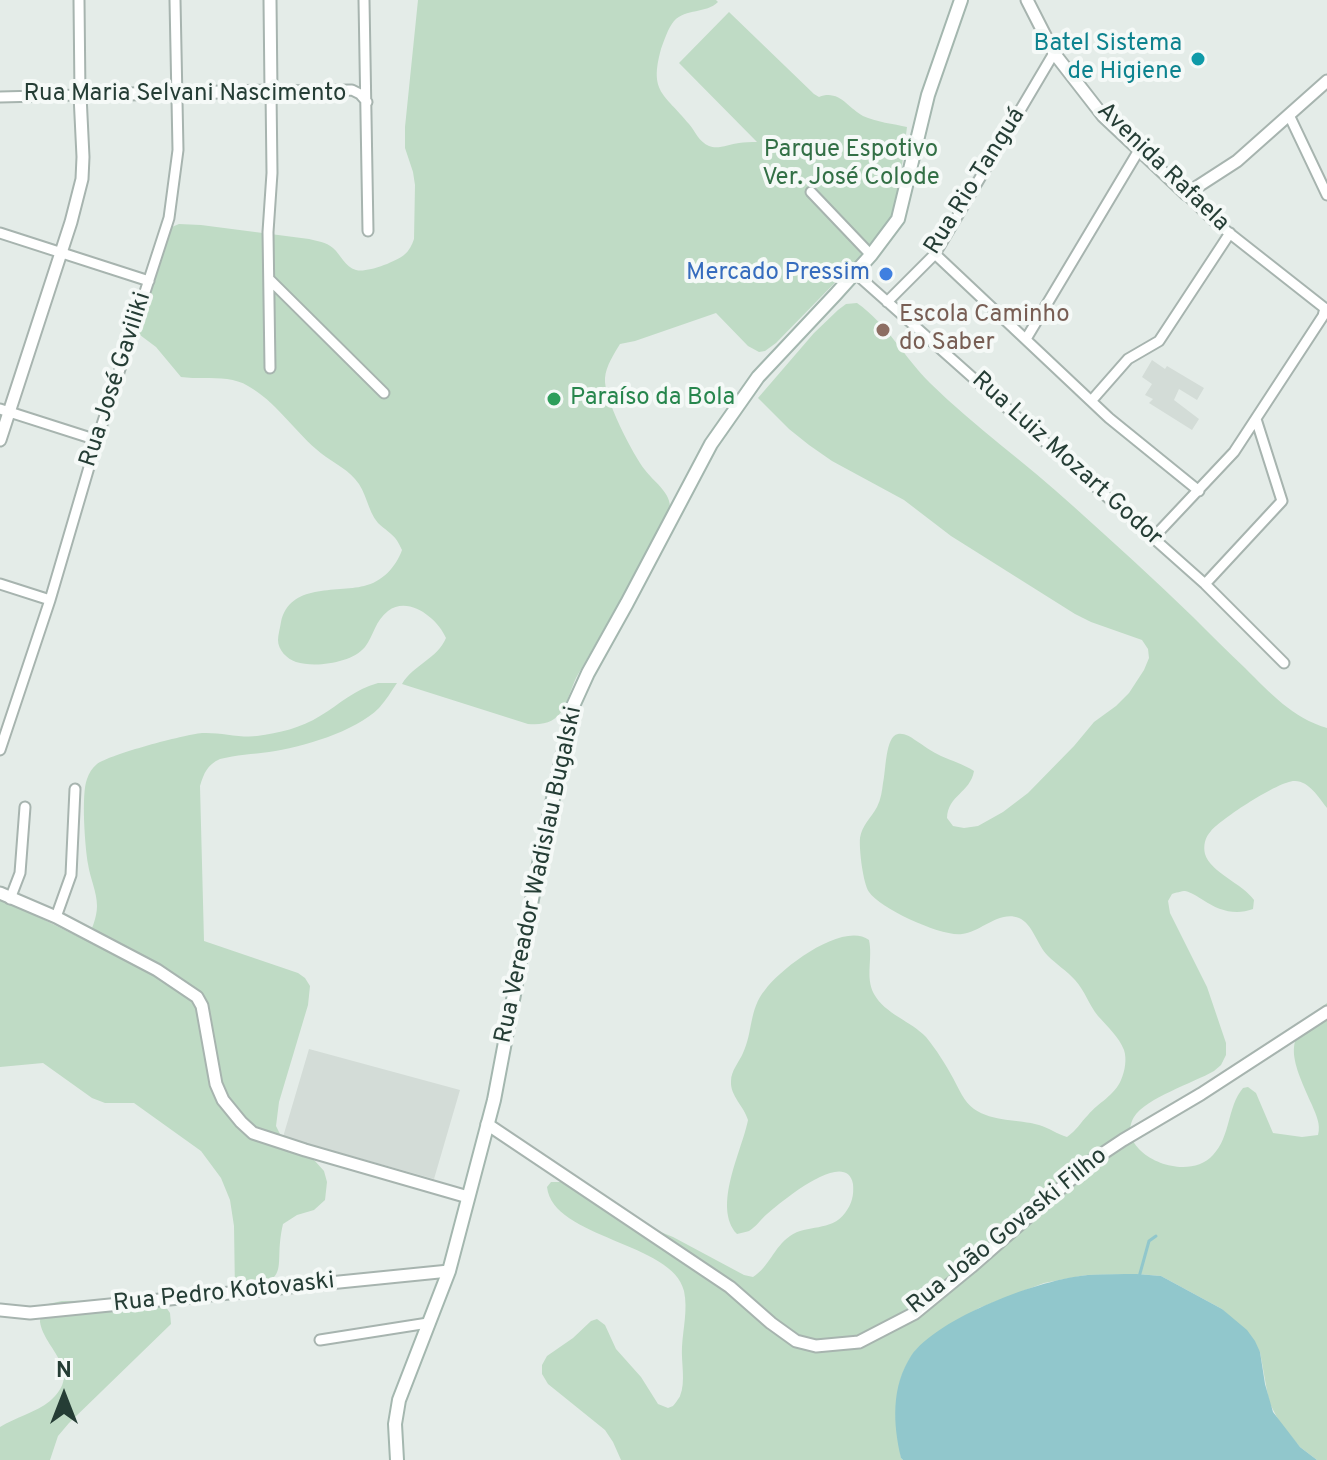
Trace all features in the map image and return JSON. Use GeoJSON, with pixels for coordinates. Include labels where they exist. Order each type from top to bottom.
{"type":"FeatureCollection","features":[{"type":"Feature","properties":{"kind":"main road","name":"Rua Vereador Wadislau Bugalski"},"geometry":{"type":"LineString","coordinates":[[397,1460],[395,1424],[399,1400],[449,1271],[494,1100],[542,848],[573,706],[711,444],[758,377],[871,255],[898,219],[928,95],[961,0]]}},
{"type":"Feature","properties":{"kind":"street"},"geometry":{"type":"LineString","coordinates":[[0,440],[4,411],[71,222],[82,179],[79,0]]}},
{"type":"Feature","properties":{"kind":"street","name":"Rua José Gaviliki"},"geometry":{"type":"LineString","coordinates":[[0,750],[169,218],[178,150],[175,0]]}},
{"type":"Feature","properties":{"kind":"street"},"geometry":{"type":"LineString","coordinates":[[270,0],[270,368]]}},
{"type":"Feature","properties":{"kind":"street"},"geometry":{"type":"LineString","coordinates":[[364,0],[368,231]]}},
{"type":"Feature","properties":{"kind":"street","name":"Avenida Rafaela"},"geometry":{"type":"LineString","coordinates":[[1027,0],[1054,53],[1103,116],[1230,233],[1326,309]]}},
{"type":"Feature","properties":{"kind":"street","name":"Rua Rio Tanguá"},"geometry":{"type":"LineString","coordinates":[[887,302],[935,254],[1054,53]]}},
{"type":"Feature","properties":{"kind":"street"},"geometry":{"type":"LineString","coordinates":[[1186,194],[1237,161],[1327,81]]}},
{"type":"Feature","properties":{"kind":"street","name":"Rua Maria Selvani Nascimento"},"geometry":{"type":"LineString","coordinates":[[0,97],[352,90],[367,102]]}},
{"type":"Feature","properties":{"kind":"street"},"geometry":{"type":"LineString","coordinates":[[1289,115],[1327,195]]}},
{"type":"Feature","properties":{"kind":"street"},"geometry":{"type":"LineString","coordinates":[[1026,339],[1139,150]]}},
{"type":"Feature","properties":{"kind":"street"},"geometry":{"type":"LineString","coordinates":[[811,192],[871,255]]}},
{"type":"Feature","properties":{"kind":"street"},"geometry":{"type":"LineString","coordinates":[[0,233],[149,281]]}},
{"type":"Feature","properties":{"kind":"street"},"geometry":{"type":"LineString","coordinates":[[1092,400],[1128,359],[1159,341],[1230,233]]}},
{"type":"Feature","properties":{"kind":"street"},"geometry":{"type":"LineString","coordinates":[[935,254],[1109,418],[1199,491]]}},
{"type":"Feature","properties":{"kind":"street","name":"Rua Luiz Mozart Godor"},"geometry":{"type":"LineString","coordinates":[[855,273],[1205,584],[1284,663]]}},
{"type":"Feature","properties":{"kind":"street"},"geometry":{"type":"LineString","coordinates":[[269,279],[384,393]]}},
{"type":"Feature","properties":{"kind":"street"},"geometry":{"type":"LineString","coordinates":[[1153,538],[1234,452],[1326,309]]}},
{"type":"Feature","properties":{"kind":"street"},"geometry":{"type":"LineString","coordinates":[[4,411],[97,440]]}},
{"type":"Feature","properties":{"kind":"street"},"geometry":{"type":"LineString","coordinates":[[1205,584],[1282,501],[1256,419]]}},
{"type":"Feature","properties":{"kind":"street"},"geometry":{"type":"LineString","coordinates":[[0,584],[50,600]]}},
{"type":"Feature","properties":{"kind":"street"},"geometry":{"type":"LineString","coordinates":[[56,917],[71,875],[75,789]]}},
{"type":"Feature","properties":{"kind":"street"},"geometry":{"type":"LineString","coordinates":[[25,807],[20,873],[5,896],[56,917],[157,970],[197,997],[202,1006],[216,1084],[223,1100],[253,1133],[468,1197]]}},
{"type":"Feature","properties":{"kind":"street","name":"Rua João Govaski Filho"},"geometry":{"type":"LineString","coordinates":[[487,1124],[730,1287],[796,1341],[816,1346],[859,1342],[915,1313],[1093,1160],[1327,1012]]}},
{"type":"Feature","properties":{"kind":"street","name":"Rua Pedro Kotovaski"},"geometry":{"type":"LineString","coordinates":[[0,1310],[30,1313],[449,1271]]}},
{"type":"Feature","properties":{"kind":"street"},"geometry":{"type":"LineString","coordinates":[[320,1340],[428,1323]]}},
{"type":"Feature","properties":{"kind":"shaded area"},"geometry":{"type":"Polygon","coordinates":[[[1152,360],[1204,388],[1197,400],[1179,389],[1174,400],[1199,419],[1192,430],[1149,403],[1153,399],[1145,395],[1152,384],[1142,377],[1152,360]]]}},
{"type":"Feature","properties":{"kind":"shaded area"},"geometry":{"type":"Polygon","coordinates":[[[309,1049],[460,1090],[434,1179],[283,1137],[309,1049]]]}},
{"type":"Feature","properties":{"kind":"green space","name":"Parque Espotivo Ver. José Colode"},"geometry":{"type":"Polygon","coordinates":[[[418,0],[716,0],[718,2],[713,6],[684,14],[674,21],[661,49],[657,75],[661,91],[706,144],[716,147],[757,142],[679,63],[729,12],[814,94],[838,97],[863,116],[907,127],[897,203],[891,219],[859,258],[776,343],[759,352],[748,346],[716,313],[620,344],[605,378],[609,398],[633,452],[667,496],[670,508],[664,524],[576,678],[561,713],[549,722],[540,724],[528,724],[402,684],[437,651],[446,638],[430,617],[413,608],[396,607],[388,611],[380,619],[365,647],[351,657],[333,663],[313,664],[296,662],[286,656],[278,636],[286,610],[294,601],[315,592],[371,584],[388,573],[402,550],[394,537],[374,518],[355,479],[316,449],[267,399],[241,382],[181,377],[156,347],[136,332],[167,229],[179,224],[318,241],[333,248],[346,264],[356,270],[381,266],[407,252],[414,239],[415,185],[405,148],[405,127],[418,0]]]}},
{"type":"Feature","properties":{"kind":"green space"},"geometry":{"type":"Polygon","coordinates":[[[857,303],[868,311],[930,383],[1118,547],[1273,695],[1303,718],[1327,728],[1327,808],[1305,784],[1287,782],[1238,810],[1217,825],[1206,839],[1204,851],[1208,860],[1249,894],[1254,900],[1253,909],[1227,911],[1185,891],[1172,894],[1168,901],[1170,913],[1207,987],[1226,1043],[1226,1055],[1214,1071],[1159,1097],[1140,1110],[1130,1130],[1142,1152],[1155,1160],[1170,1166],[1201,1164],[1219,1147],[1234,1104],[1243,1088],[1248,1087],[1256,1093],[1273,1133],[1302,1137],[1318,1135],[1318,1120],[1299,1074],[1294,1049],[1302,1027],[1327,1003],[1327,1460],[1317,1460],[1300,1447],[1281,1425],[1269,1402],[1260,1352],[1222,1309],[1161,1276],[1086,1275],[1044,1283],[979,1308],[917,1349],[902,1375],[897,1401],[903,1460],[621,1460],[605,1430],[548,1384],[542,1374],[542,1365],[547,1356],[597,1319],[605,1325],[616,1349],[641,1377],[658,1404],[668,1408],[673,1406],[680,1397],[683,1385],[685,1298],[675,1275],[659,1261],[569,1218],[554,1204],[547,1187],[551,1182],[576,1185],[641,1224],[753,1277],[790,1236],[833,1223],[847,1210],[853,1184],[848,1174],[838,1172],[826,1174],[798,1190],[749,1231],[737,1234],[730,1223],[727,1209],[731,1178],[748,1120],[733,1091],[732,1074],[746,1045],[760,997],[784,970],[813,950],[844,937],[858,936],[869,940],[870,981],[874,994],[885,1007],[926,1037],[970,1106],[981,1113],[1039,1125],[1067,1137],[1115,1090],[1124,1073],[1125,1054],[1119,1041],[1095,1012],[1078,984],[1048,956],[1024,921],[1012,916],[1004,917],[969,932],[953,934],[898,914],[876,899],[867,888],[860,838],[882,792],[888,747],[894,736],[907,736],[974,771],[968,784],[951,804],[947,818],[953,826],[978,826],[1028,793],[1094,722],[1129,693],[1149,658],[1142,640],[1075,614],[951,536],[904,500],[832,461],[789,429],[758,398],[814,333],[846,304],[857,303]]]}},
{"type":"Feature","properties":{"kind":"green space"},"geometry":{"type":"Polygon","coordinates":[[[378,683],[397,683],[369,717],[342,731],[297,746],[220,759],[207,770],[200,786],[204,941],[298,973],[310,986],[308,1005],[279,1102],[276,1126],[282,1138],[315,1161],[324,1171],[327,1182],[325,1200],[314,1210],[297,1215],[283,1224],[278,1270],[274,1277],[254,1288],[235,1293],[234,1226],[230,1200],[221,1178],[201,1151],[134,1103],[105,1103],[92,1098],[43,1063],[0,1067],[0,898],[87,941],[97,906],[87,856],[84,796],[87,779],[95,766],[131,750],[193,734],[250,736],[290,729],[313,720],[355,693],[378,683]]]}},
{"type":"Feature","properties":{"kind":"green space"},"geometry":{"type":"Polygon","coordinates":[[[161,1300],[170,1313],[171,1324],[69,1423],[58,1436],[50,1460],[0,1460],[0,1427],[50,1401],[64,1380],[60,1360],[43,1332],[40,1322],[42,1309],[48,1304],[62,1301],[161,1300]]]}},
{"type":"Feature","properties":{"kind":"water"},"geometry":{"type":"Polygon","coordinates":[[[1137,1274],[1161,1276],[1222,1309],[1247,1330],[1260,1352],[1273,1412],[1300,1447],[1317,1460],[901,1458],[895,1419],[897,1393],[904,1368],[924,1341],[966,1314],[1018,1292],[1068,1278],[1137,1274]]]}},
{"type":"Feature","properties":{"kind":"waterway"},"geometry":{"type":"LineString","coordinates":[[1139,1277],[1149,1241],[1156,1236]]}},
{"type":"Feature","properties":{"kind":"place","name":"Batel Sistema de Higiene"},"geometry":{"type":"Point","coordinates":[1198,59]}},
{"type":"Feature","properties":{"kind":"place","name":"Mercado Pressim"},"geometry":{"type":"Point","coordinates":[886,274]}},
{"type":"Feature","properties":{"kind":"place","name":"Escola Caminho do Saber"},"geometry":{"type":"Point","coordinates":[883,330]}},
{"type":"Feature","properties":{"kind":"place","name":"Paraíso da Bola"},"geometry":{"type":"Point","coordinates":[554,399]}}]}
